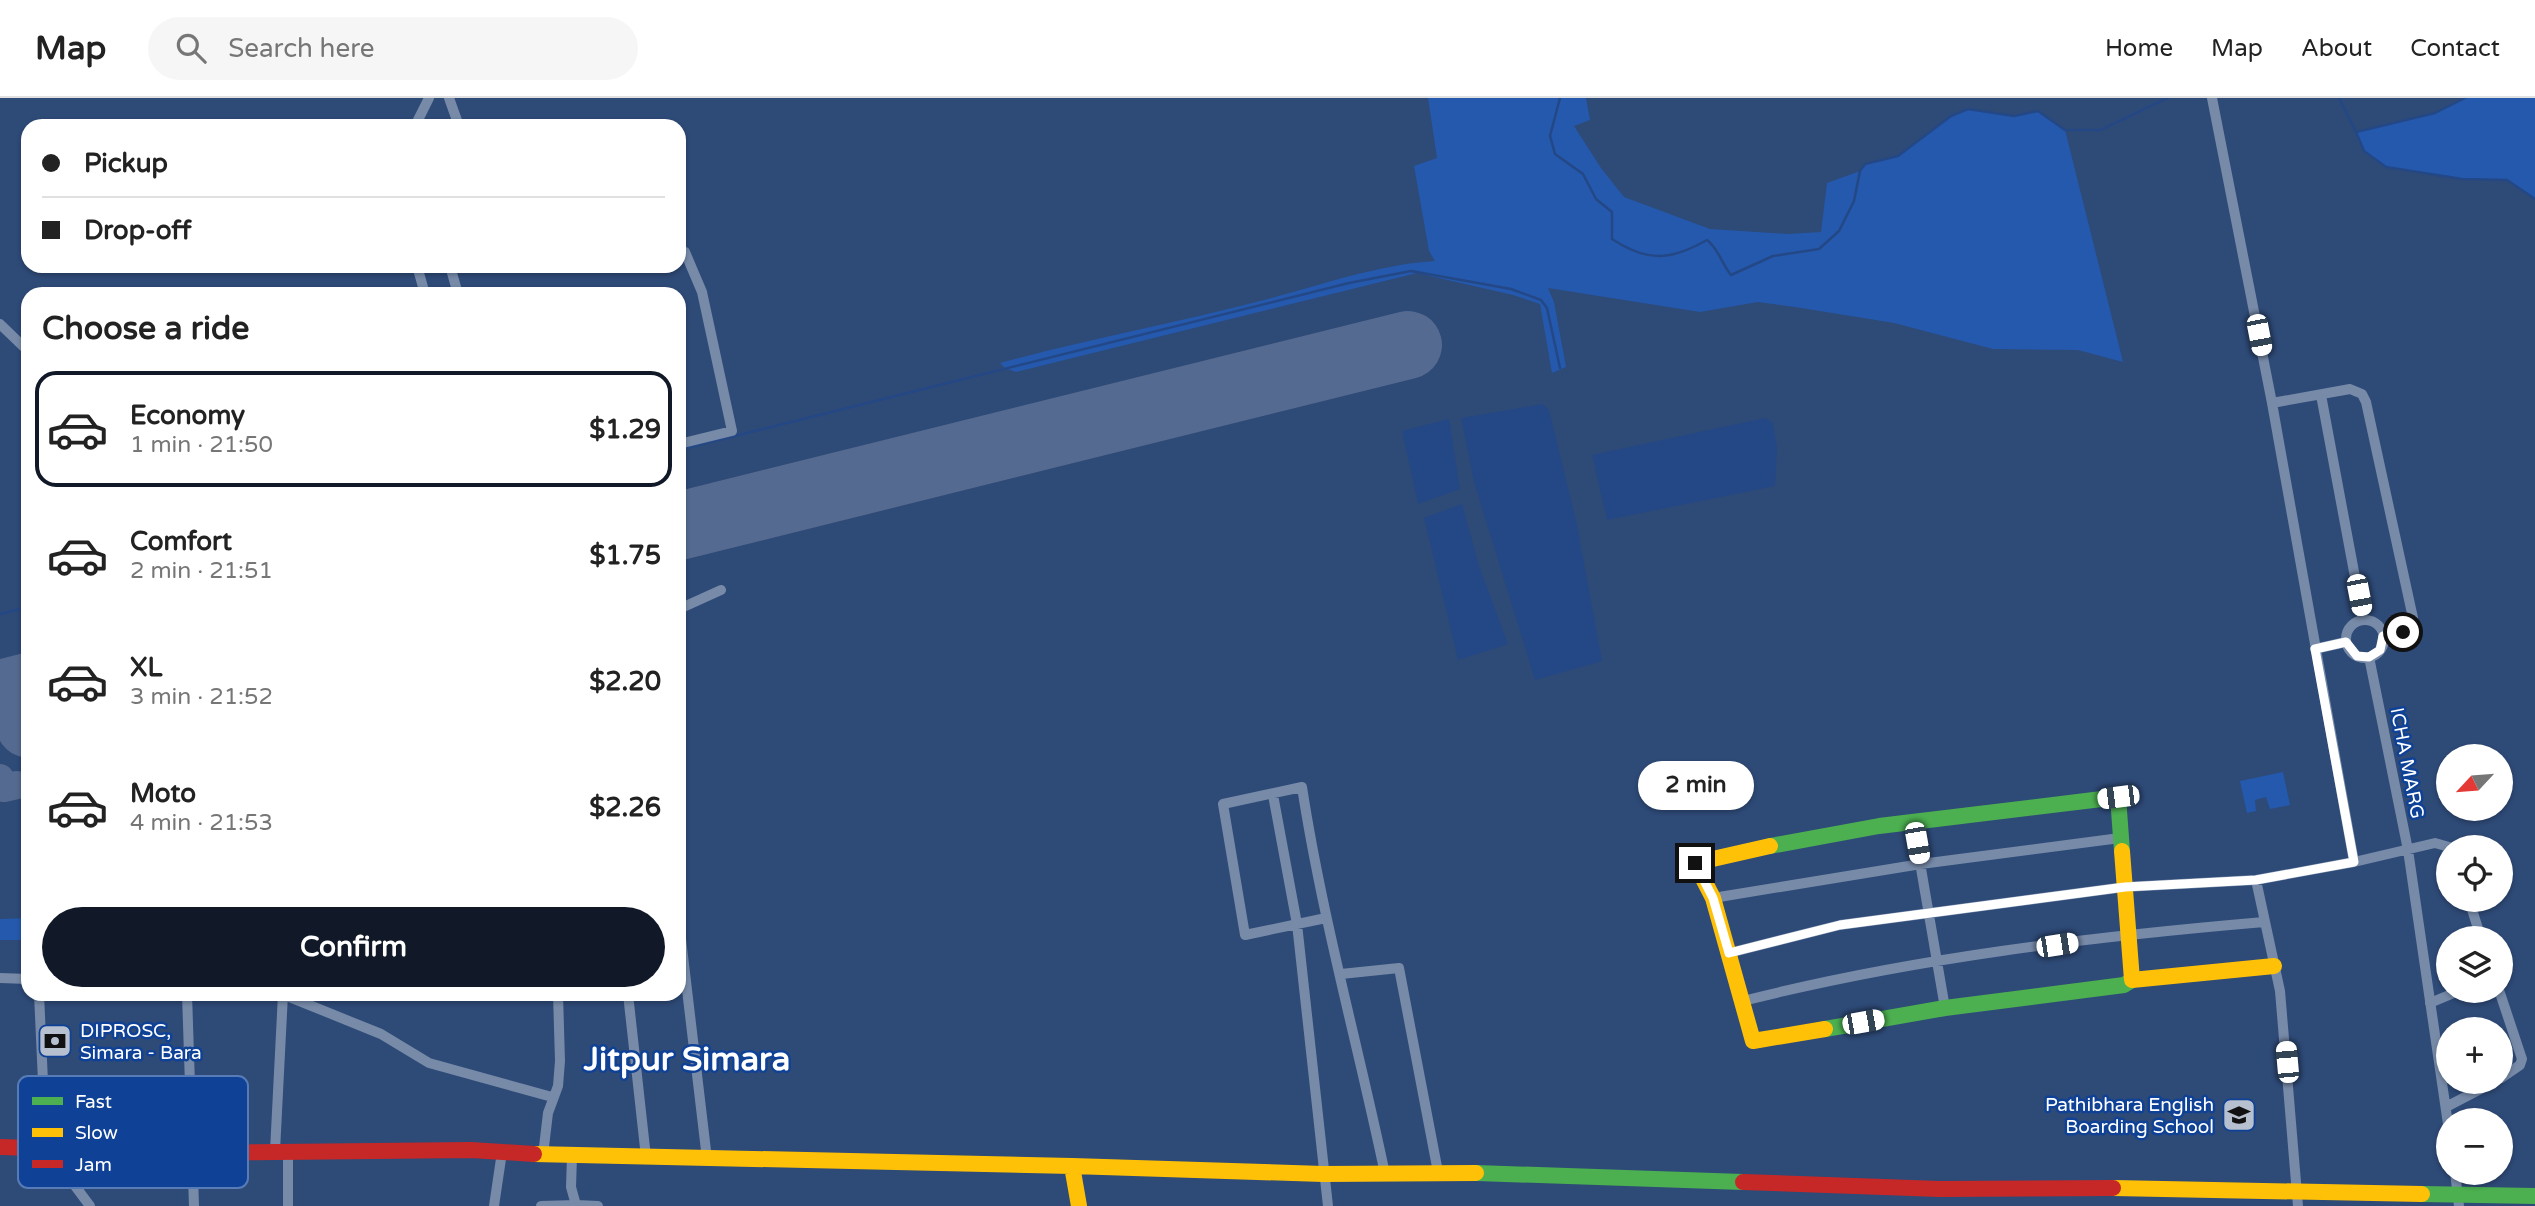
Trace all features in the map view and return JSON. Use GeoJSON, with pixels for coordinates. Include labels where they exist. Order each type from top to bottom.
{"type":"FeatureCollection","features":[{"type":"Feature","properties":{"kind":"street"},"geometry":{"type":"LineString","coordinates":[[418,119],[429,98]]}},
{"type":"Feature","properties":{"kind":"street"},"geometry":{"type":"LineString","coordinates":[[449,98],[456,119]]}},
{"type":"Feature","properties":{"kind":"street"},"geometry":{"type":"LineString","coordinates":[[2212,98],[2272,403],[2354,862]]}},
{"type":"Feature","properties":{"kind":"street"},"geometry":{"type":"LineString","coordinates":[[686,254],[702,292],[732,431],[686,442]]}},
{"type":"Feature","properties":{"kind":"street"},"geometry":{"type":"LineString","coordinates":[[0,324],[21,344]]}},
{"type":"Feature","properties":{"kind":"street"},"geometry":{"type":"LineString","coordinates":[[2272,403],[2356,390],[2366,402],[2413,618],[2410,629],[2383,636]]}},
{"type":"Feature","properties":{"kind":"street"},"geometry":{"type":"LineString","coordinates":[[2321,395],[2364,620]]}},
{"type":"Feature","properties":{"kind":"street"},"geometry":{"type":"LineString","coordinates":[[686,606],[721,590]]}},
{"type":"Feature","properties":{"kind":"street"},"geometry":{"type":"LineString","coordinates":[[2364,620],[2377,625],[2383,636],[2380,650],[2369,657],[2357,656],[2346,642],[2352,625],[2364,620]]}},
{"type":"Feature","properties":{"kind":"street"},"geometry":{"type":"LineString","coordinates":[[2315,649],[2346,642]]}},
{"type":"Feature","properties":{"kind":"street","name":"ICHA MARG"},"geometry":{"type":"LineString","coordinates":[[2369,657],[2408,850],[2446,1107]]}},
{"type":"Feature","properties":{"kind":"street"},"geometry":{"type":"LineString","coordinates":[[1326,918],[1245,934],[1223,804],[1303,787],[1314,865],[1385,1174]]}},
{"type":"Feature","properties":{"kind":"street"},"geometry":{"type":"LineString","coordinates":[[1273,795],[1297,924],[1328,1206]]}},
{"type":"Feature","properties":{"kind":"street"},"geometry":{"type":"LineString","coordinates":[[2132,980],[2118,797],[1913,822],[1795,840],[1695,863],[1713,898],[1752,1041],[1945,1008],[2124,985],[2132,980],[2274,966]]}},
{"type":"Feature","properties":{"kind":"street"},"geometry":{"type":"LineString","coordinates":[[1913,822],[1945,1008]]}},
{"type":"Feature","properties":{"kind":"street"},"geometry":{"type":"LineString","coordinates":[[1713,898],[1921,864],[2120,838]]}},
{"type":"Feature","properties":{"kind":"street"},"geometry":{"type":"LineString","coordinates":[[1729,953],[1840,925],[2125,887],[2256,880],[2436,843]]}},
{"type":"Feature","properties":{"kind":"street"},"geometry":{"type":"LineString","coordinates":[[2256,880],[2285,1035],[2298,1198]]}},
{"type":"Feature","properties":{"kind":"street"},"geometry":{"type":"LineString","coordinates":[[1743,1001],[1839,977],[1937,961],[2127,934],[2264,922]]}},
{"type":"Feature","properties":{"kind":"street"},"geometry":{"type":"LineString","coordinates":[[1341,974],[1399,968],[1438,1172]]}},
{"type":"Feature","properties":{"kind":"street"},"geometry":{"type":"LineString","coordinates":[[0,978],[21,979]]}},
{"type":"Feature","properties":{"kind":"street"},"geometry":{"type":"LineString","coordinates":[[686,981],[707,1159]]}},
{"type":"Feature","properties":{"kind":"street"},"geometry":{"type":"LineString","coordinates":[[2430,1003],[2436,1000]]}},
{"type":"Feature","properties":{"kind":"street"},"geometry":{"type":"LineString","coordinates":[[39,1001],[43,1076]]}},
{"type":"Feature","properties":{"kind":"street"},"geometry":{"type":"LineString","coordinates":[[187,1001],[191,1076]]}},
{"type":"Feature","properties":{"kind":"street"},"geometry":{"type":"LineString","coordinates":[[283,1001],[281,1151],[288,1206]]}},
{"type":"Feature","properties":{"kind":"street"},"geometry":{"type":"LineString","coordinates":[[300,1001],[381,1034],[429,1063],[552,1097]]}},
{"type":"Feature","properties":{"kind":"street"},"geometry":{"type":"LineString","coordinates":[[543,1155],[552,1097],[558,1086],[558,1001]]}},
{"type":"Feature","properties":{"kind":"street"},"geometry":{"type":"LineString","coordinates":[[629,1001],[646,1157]]}},
{"type":"Feature","properties":{"kind":"street"},"geometry":{"type":"LineString","coordinates":[[2513,1032],[2522,1059],[2520,1065],[2513,1070]]}},
{"type":"Feature","properties":{"kind":"street"},"geometry":{"type":"LineString","coordinates":[[2446,1107],[2471,1094]]}},
{"type":"Feature","properties":{"kind":"street"},"geometry":{"type":"LineString","coordinates":[[0,1147],[18,1147]]}},
{"type":"Feature","properties":{"kind":"street"},"geometry":{"type":"LineString","coordinates":[[248,1152],[502,1152],[572,1156],[1323,1174],[1438,1172],[1953,1190],[2298,1198],[2459,1200],[2535,1196]]}},
{"type":"Feature","properties":{"kind":"street"},"geometry":{"type":"LineString","coordinates":[[494,1206],[502,1152]]}},
{"type":"Feature","properties":{"kind":"street"},"geometry":{"type":"LineString","coordinates":[[572,1156],[571,1187],[576,1205]]}},
{"type":"Feature","properties":{"kind":"street"},"geometry":{"type":"LineString","coordinates":[[1072,1166],[1079,1206]]}},
{"type":"Feature","properties":{"kind":"street"},"geometry":{"type":"LineString","coordinates":[[77,1188],[90,1206]]}},
{"type":"Feature","properties":{"kind":"street"},"geometry":{"type":"LineString","coordinates":[[193,1188],[194,1206]]}},
{"type":"Feature","properties":{"kind":"street"},"geometry":{"type":"LineString","coordinates":[[541,1206],[598,1206]]}},
{"type":"Feature","properties":{"kind":"shaded area"},"geometry":{"type":"Polygon","coordinates":[[[1428,98],[1586,98],[1590,120],[1574,126],[1601,168],[1624,197],[1710,229],[1788,234],[1821,232],[1827,183],[1860,171],[1865,164],[1898,155],[1945,120],[1968,109],[2014,116],[2038,111],[2065,130],[2123,362],[2078,350],[1993,349],[1894,323],[1758,302],[1700,312],[1548,288],[1554,302],[1566,367],[1552,373],[1540,304],[1513,295],[1417,273],[1016,372],[1000,363],[1231,308],[1370,271],[1435,261],[1429,251],[1414,166],[1437,158],[1428,98]]]}},
{"type":"Feature","properties":{"kind":"shaded area"},"geometry":{"type":"Polygon","coordinates":[[[2465,98],[2535,98],[2535,199],[2507,180],[2462,179],[2386,167],[2364,151],[2356,132],[2435,113],[2465,98]]]}},
{"type":"Feature","properties":{"kind":"shaded area"},"geometry":{"type":"Polygon","coordinates":[[[1543,404],[1549,410],[1577,525],[1602,661],[1535,680],[1474,482],[1461,418],[1543,404]]]}},
{"type":"Feature","properties":{"kind":"shaded area"},"geometry":{"type":"Polygon","coordinates":[[[1765,418],[1773,423],[1777,448],[1775,486],[1607,520],[1592,455],[1765,418]]]}},
{"type":"Feature","properties":{"kind":"shaded area"},"geometry":{"type":"Polygon","coordinates":[[[1449,419],[1460,489],[1418,504],[1402,431],[1449,419]]]}},
{"type":"Feature","properties":{"kind":"shaded area"},"geometry":{"type":"Polygon","coordinates":[[[1462,504],[1479,566],[1508,644],[1458,660],[1424,518],[1462,504]]]}},
{"type":"Feature","properties":{"kind":"shaded area"},"geometry":{"type":"Polygon","coordinates":[[[2283,772],[2290,805],[2270,809],[2266,797],[2255,800],[2256,811],[2247,813],[2240,781],[2283,772]]]}},
{"type":"Feature","properties":{"kind":"shaded area"},"geometry":{"type":"Polygon","coordinates":[[[21,918],[21,940],[0,940],[0,919],[21,918]]]}},
{"type":"Feature","properties":{"kind":"waterway"},"geometry":{"type":"LineString","coordinates":[[1560,98],[1550,136],[1555,154],[1583,174],[1596,199],[1612,212],[1612,239],[1636,252],[1659,256],[1681,252],[1707,240],[1731,275],[1773,256],[1819,249],[1839,231],[1854,201],[1860,171],[1865,164],[1898,156],[1951,116],[1968,109],[2014,116],[2038,111],[2065,130],[2101,130],[2167,98]]}},
{"type":"Feature","properties":{"kind":"waterway"},"geometry":{"type":"LineString","coordinates":[[2339,98],[2356,132],[2435,113],[2465,98]]}},
{"type":"Feature","properties":{"kind":"waterway"},"geometry":{"type":"LineString","coordinates":[[2356,132],[2364,151],[2386,167],[2462,179],[2507,180],[2535,199]]}},
{"type":"Feature","properties":{"kind":"waterway"},"geometry":{"type":"LineString","coordinates":[[686,448],[1349,283],[1411,271],[1511,289],[1541,300],[1547,308],[1560,368]]}},
{"type":"Feature","properties":{"kind":"waterway"},"geometry":{"type":"LineString","coordinates":[[0,614],[21,609]]}},
{"type":"Feature","properties":{"kind":"taxiway"},"geometry":{"type":"LineString","coordinates":[[21,690],[14,703],[10,721],[14,736],[21,742]]}},
{"type":"Feature","properties":{"kind":"taxiway"},"geometry":{"type":"LineString","coordinates":[[0,778],[4,788],[17,785]]}},
{"type":"Feature","properties":{"kind":"runway"},"geometry":{"type":"LineString","coordinates":[[686,524],[1408,345]]}},
{"type":"Feature","properties":{"kind":"runway"},"geometry":{"type":"LineString","coordinates":[[0,694],[21,689]]}},
{"type":"Feature","properties":{"kind":"traffic: fast"},"geometry":{"type":"LineString","coordinates":[[1770,846],[1879,826],[2118,797],[2122,851]]}},
{"type":"Feature","properties":{"kind":"traffic: fast"},"geometry":{"type":"LineString","coordinates":[[1825,1029],[1945,1008],[2124,985],[2132,980]]}},
{"type":"Feature","properties":{"kind":"traffic: fast"},"geometry":{"type":"LineString","coordinates":[[1476,1173],[1743,1182]]}},
{"type":"Feature","properties":{"kind":"traffic: fast"},"geometry":{"type":"LineString","coordinates":[[2422,1194],[2535,1196]]}},
{"type":"Feature","properties":{"kind":"traffic: slow"},"geometry":{"type":"LineString","coordinates":[[1770,846],[1695,863],[1713,898],[1753,1041],[1825,1029]]}},
{"type":"Feature","properties":{"kind":"traffic: slow"},"geometry":{"type":"LineString","coordinates":[[2122,851],[2132,980],[2274,966]]}},
{"type":"Feature","properties":{"kind":"traffic: slow"},"geometry":{"type":"LineString","coordinates":[[534,1154],[1072,1166],[1079,1206]]}},
{"type":"Feature","properties":{"kind":"traffic: slow"},"geometry":{"type":"LineString","coordinates":[[1072,1166],[1323,1174],[1476,1173]]}},
{"type":"Feature","properties":{"kind":"traffic: slow"},"geometry":{"type":"LineString","coordinates":[[2113,1188],[2422,1194]]}},
{"type":"Feature","properties":{"kind":"traffic: jam"},"geometry":{"type":"LineString","coordinates":[[0,1147],[18,1148]]}},
{"type":"Feature","properties":{"kind":"traffic: jam"},"geometry":{"type":"LineString","coordinates":[[248,1152],[471,1150],[534,1154]]}},
{"type":"Feature","properties":{"kind":"traffic: jam"},"geometry":{"type":"LineString","coordinates":[[1743,1182],[1939,1189],[2113,1188]]}},
{"type":"Feature","properties":{"kind":"place","name":"DIPROSC, Simara - Bara"},"geometry":{"type":"Point","coordinates":[55,1041]}},
{"type":"Feature","properties":{"kind":"place","name":"Pathibhara English Boarding School"},"geometry":{"type":"Point","coordinates":[2239,1115]}},
{"type":"Feature","properties":{"kind":"district","name":"Jitpur Simara"},"geometry":{"type":"Point","coordinates":[687,1058]}},
{"type":"Feature","properties":{"kind":"route"},"geometry":{"type":"LineString","coordinates":[[1695,863],[1713,898],[1729,953],[1840,925],[2125,887],[2256,880],[2354,862],[2315,649],[2346,642],[2352,653],[2363,658],[2369,657],[2380,650],[2383,636],[2403,632]]}}]}
